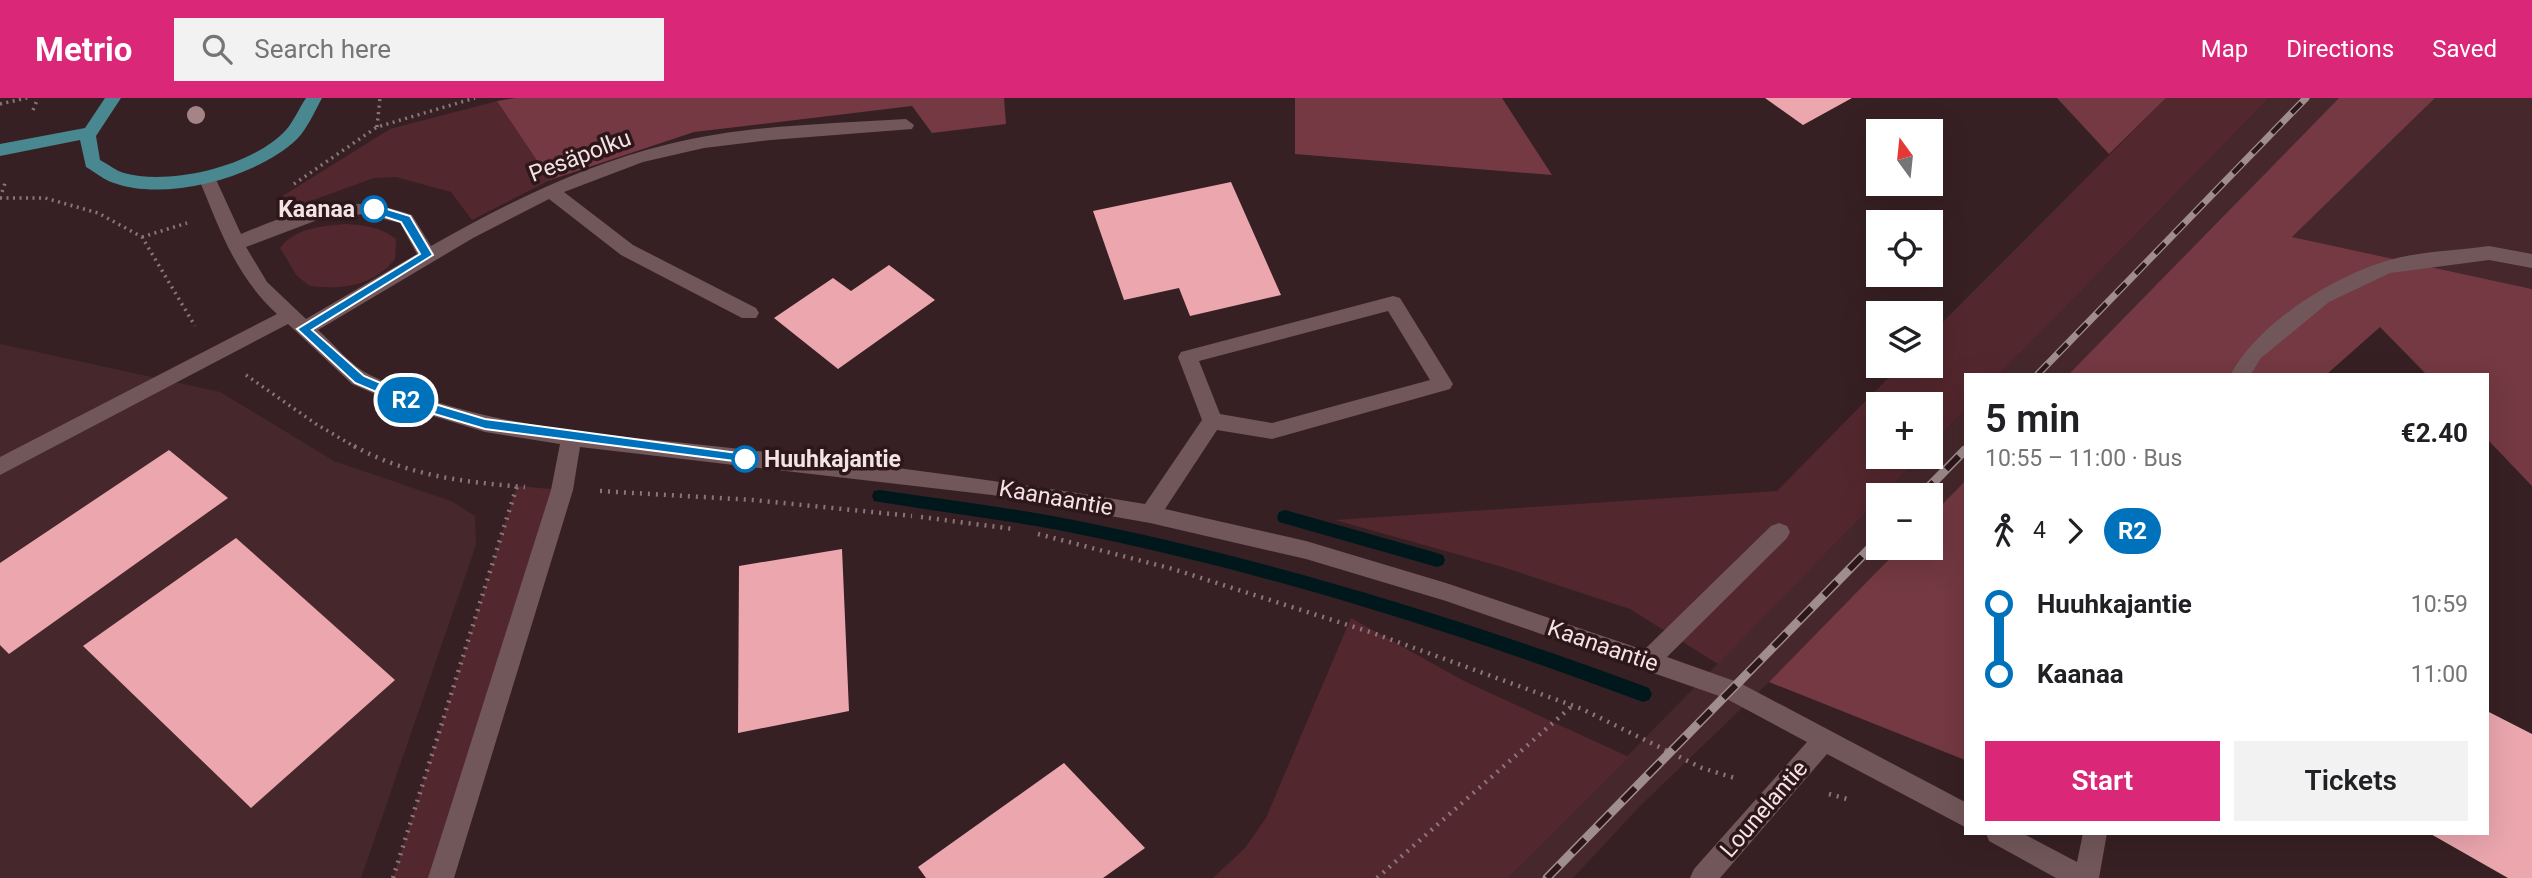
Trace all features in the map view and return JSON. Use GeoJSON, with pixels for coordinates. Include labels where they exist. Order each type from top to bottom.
{"type":"FeatureCollection","features":[{"type":"Feature","properties":{"kind":"main road"},"geometry":{"type":"LineString","coordinates":[[113,98],[97,114],[88,134],[85,145],[88,160],[98,171],[135,185],[162,185],[207,177],[246,163],[271,149],[305,117],[314,98]]}},
{"type":"Feature","properties":{"kind":"main road"},"geometry":{"type":"LineString","coordinates":[[0,150],[88,134]]}},
{"type":"Feature","properties":{"kind":"street","name":"Pesäpolku"},"geometry":{"type":"LineString","coordinates":[[0,467],[216,354],[296,323],[550,190],[638,158],[705,142],[774,134],[906,125]]}},
{"type":"Feature","properties":{"kind":"street","name":"Kaanaantie"},"geometry":{"type":"LineString","coordinates":[[207,177],[235,244],[260,287],[359,379],[414,403],[485,424],[571,438],[992,487],[1150,514],[1306,550],[1419,583],[1732,690],[1964,814]]}},
{"type":"Feature","properties":{"kind":"street"},"geometry":{"type":"LineString","coordinates":[[550,190],[627,250],[749,313]]}},
{"type":"Feature","properties":{"kind":"street"},"geometry":{"type":"LineString","coordinates":[[235,244],[321,212],[374,209],[406,219],[427,255]]}},
{"type":"Feature","properties":{"kind":"street"},"geometry":{"type":"LineString","coordinates":[[2242,373],[2254,353],[2322,297],[2388,267],[2489,253],[2532,261]]}},
{"type":"Feature","properties":{"kind":"street"},"geometry":{"type":"LineString","coordinates":[[1393,303],[1443,384],[1272,431],[1212,421],[1188,357],[1393,303]]}},
{"type":"Feature","properties":{"kind":"street"},"geometry":{"type":"LineString","coordinates":[[1150,514],[1212,421]]}},
{"type":"Feature","properties":{"kind":"street"},"geometry":{"type":"LineString","coordinates":[[441,878],[562,490],[571,438]]}},
{"type":"Feature","properties":{"kind":"street"},"geometry":{"type":"LineString","coordinates":[[1648,662],[1779,532]]}},
{"type":"Feature","properties":{"kind":"street","name":"Lounelantie"},"geometry":{"type":"LineString","coordinates":[[1703,878],[1825,739]]}},
{"type":"Feature","properties":{"kind":"street"},"geometry":{"type":"LineString","coordinates":[[2002,835],[2084,878],[2095,835]]}},
{"type":"Feature","properties":{"kind":"path"},"geometry":{"type":"LineString","coordinates":[[0,104],[27,98]]}},
{"type":"Feature","properties":{"kind":"path"},"geometry":{"type":"LineString","coordinates":[[377,127],[380,98]]}},
{"type":"Feature","properties":{"kind":"path"},"geometry":{"type":"LineString","coordinates":[[286,189],[377,127],[475,98]]}},
{"type":"Feature","properties":{"kind":"path"},"geometry":{"type":"LineString","coordinates":[[0,198],[45,198],[98,213],[142,237],[187,316],[216,354],[292,409],[370,455],[443,479],[562,490],[753,500],[1026,531],[1263,594],[1573,705],[1670,751],[1704,772],[1785,785],[1859,802]]}},
{"type":"Feature","properties":{"kind":"path"},"geometry":{"type":"LineString","coordinates":[[393,878],[517,486]]}},
{"type":"Feature","properties":{"kind":"path"},"geometry":{"type":"LineString","coordinates":[[1377,878],[1573,705]]}},
{"type":"Feature","properties":{"kind":"shaded area"},"geometry":{"type":"Polygon","coordinates":[[[515,98],[1004,98],[1006,124],[932,133],[912,106],[694,132],[550,180],[497,101],[515,98]]]}},
{"type":"Feature","properties":{"kind":"shaded area"},"geometry":{"type":"Polygon","coordinates":[[[1295,98],[1502,98],[1552,175],[1295,154],[1295,98]]]}},
{"type":"Feature","properties":{"kind":"shaded area"},"geometry":{"type":"Polygon","coordinates":[[[2057,98],[2166,98],[2109,154],[2057,98]]]}},
{"type":"Feature","properties":{"kind":"shaded area"},"geometry":{"type":"Polygon","coordinates":[[[2166,98],[2269,98],[2001,373],[1964,373],[1964,411],[1943,433],[1943,392],[1874,392],[1888,378],[1943,378],[1943,322],[2166,98]]]}},
{"type":"Feature","properties":{"kind":"shaded area"},"geometry":{"type":"Polygon","coordinates":[[[2269,98],[2339,98],[2070,373],[2001,373],[2269,98]]]}},
{"type":"Feature","properties":{"kind":"shaded area"},"geometry":{"type":"Polygon","coordinates":[[[2339,98],[2435,98],[2292,237],[2532,289],[2532,486],[2489,441],[2489,373],[2425,373],[2380,327],[2328,373],[2070,373],[2339,98]]]}},
{"type":"Feature","properties":{"kind":"shaded area"},"geometry":{"type":"Polygon","coordinates":[[[2435,98],[2532,98],[2532,289],[2292,237],[2435,98]]]}},
{"type":"Feature","properties":{"kind":"shaded area"},"geometry":{"type":"Polygon","coordinates":[[[497,101],[550,180],[472,220],[451,192],[396,177],[374,178],[283,211],[279,204],[281,197],[390,129],[497,101]]]}},
{"type":"Feature","properties":{"kind":"shaded area"},"geometry":{"type":"Polygon","coordinates":[[[345,224],[372,227],[396,239],[395,259],[377,275],[356,284],[310,286],[297,276],[280,248],[301,232],[345,224]]]}},
{"type":"Feature","properties":{"kind":"shaded area"},"geometry":{"type":"Polygon","coordinates":[[[0,344],[220,392],[334,461],[451,501],[475,516],[476,545],[361,878],[0,878],[0,344]]]}},
{"type":"Feature","properties":{"kind":"shaded area"},"geometry":{"type":"Polygon","coordinates":[[[1866,401],[1866,469],[1908,469],[1895,483],[1866,483],[1866,512],[1718,664],[1630,609],[1506,568],[1335,520],[1777,491],[1866,401]]]}},
{"type":"Feature","properties":{"kind":"shaded area"},"geometry":{"type":"Polygon","coordinates":[[[1964,411],[1964,482],[1943,504],[1943,483],[1895,483],[1908,469],[1943,469],[1943,433],[1964,411]]]}},
{"type":"Feature","properties":{"kind":"shaded area"},"geometry":{"type":"Polygon","coordinates":[[[1964,482],[1964,760],[1769,682],[1888,560],[1943,560],[1943,504],[1964,482]]]}},
{"type":"Feature","properties":{"kind":"shaded area"},"geometry":{"type":"Polygon","coordinates":[[[517,486],[562,490],[441,878],[393,878],[517,486]]]}},
{"type":"Feature","properties":{"kind":"shaded area"},"geometry":{"type":"Polygon","coordinates":[[[1866,512],[1866,560],[1888,560],[1769,682],[1639,807],[1573,878],[1508,878],[1866,512]]]}},
{"type":"Feature","properties":{"kind":"shaded area"},"geometry":{"type":"Polygon","coordinates":[[[1351,618],[1464,681],[1629,757],[1508,878],[1213,878],[1245,848],[1266,818],[1351,618]]]}},
{"type":"Feature","properties":{"kind":"building"},"geometry":{"type":"Polygon","coordinates":[[[1765,98],[1852,98],[1803,125],[1765,98]]]}},
{"type":"Feature","properties":{"kind":"building"},"geometry":{"type":"Polygon","coordinates":[[[1231,182],[1281,295],[1190,316],[1179,288],[1124,300],[1093,211],[1231,182]]]}},
{"type":"Feature","properties":{"kind":"building"},"geometry":{"type":"Polygon","coordinates":[[[889,265],[935,300],[838,369],[774,318],[833,278],[851,291],[889,265]]]}},
{"type":"Feature","properties":{"kind":"building"},"geometry":{"type":"Polygon","coordinates":[[[169,450],[228,498],[9,654],[0,645],[0,563],[169,450]]]}},
{"type":"Feature","properties":{"kind":"building"},"geometry":{"type":"Polygon","coordinates":[[[236,538],[395,680],[251,808],[83,646],[236,538]]]}},
{"type":"Feature","properties":{"kind":"building"},"geometry":{"type":"Polygon","coordinates":[[[842,549],[849,711],[738,733],[739,566],[842,549]]]}},
{"type":"Feature","properties":{"kind":"building"},"geometry":{"type":"Polygon","coordinates":[[[2489,712],[2532,734],[2532,878],[2508,878],[2433,835],[2489,835],[2489,712]]]}},
{"type":"Feature","properties":{"kind":"building"},"geometry":{"type":"Polygon","coordinates":[[[1064,763],[1145,848],[1103,878],[926,878],[918,867],[1064,763]]]}},
{"type":"Feature","properties":{"kind":"waterway"},"geometry":{"type":"LineString","coordinates":[[880,496],[1059,524],[1226,562],[1437,622],[1643,694]]}},
{"type":"Feature","properties":{"kind":"waterway"},"geometry":{"type":"LineString","coordinates":[[1285,517],[1437,560]]}},
{"type":"Feature","properties":{"kind":"railway"},"geometry":{"type":"LineString","coordinates":[[2039,373],[2306,98]]}},
{"type":"Feature","properties":{"kind":"railway"},"geometry":{"type":"LineString","coordinates":[[1933,483],[1964,451]]}},
{"type":"Feature","properties":{"kind":"railway"},"geometry":{"type":"LineString","coordinates":[[1547,878],[1866,552]]}},
{"type":"Feature","properties":{"kind":"bus line","name":"R2"},"geometry":{"type":"LineString","coordinates":[[374,209],[406,219],[427,255],[382,285],[304,329],[359,379],[414,403],[485,424],[674,452],[745,459]]}},
{"type":"Feature","properties":{"kind":"place","name":"Kaanaa"},"geometry":{"type":"Point","coordinates":[374,209]}},
{"type":"Feature","properties":{"kind":"place","name":"Huuhkajantie"},"geometry":{"type":"Point","coordinates":[745,459]}}]}
